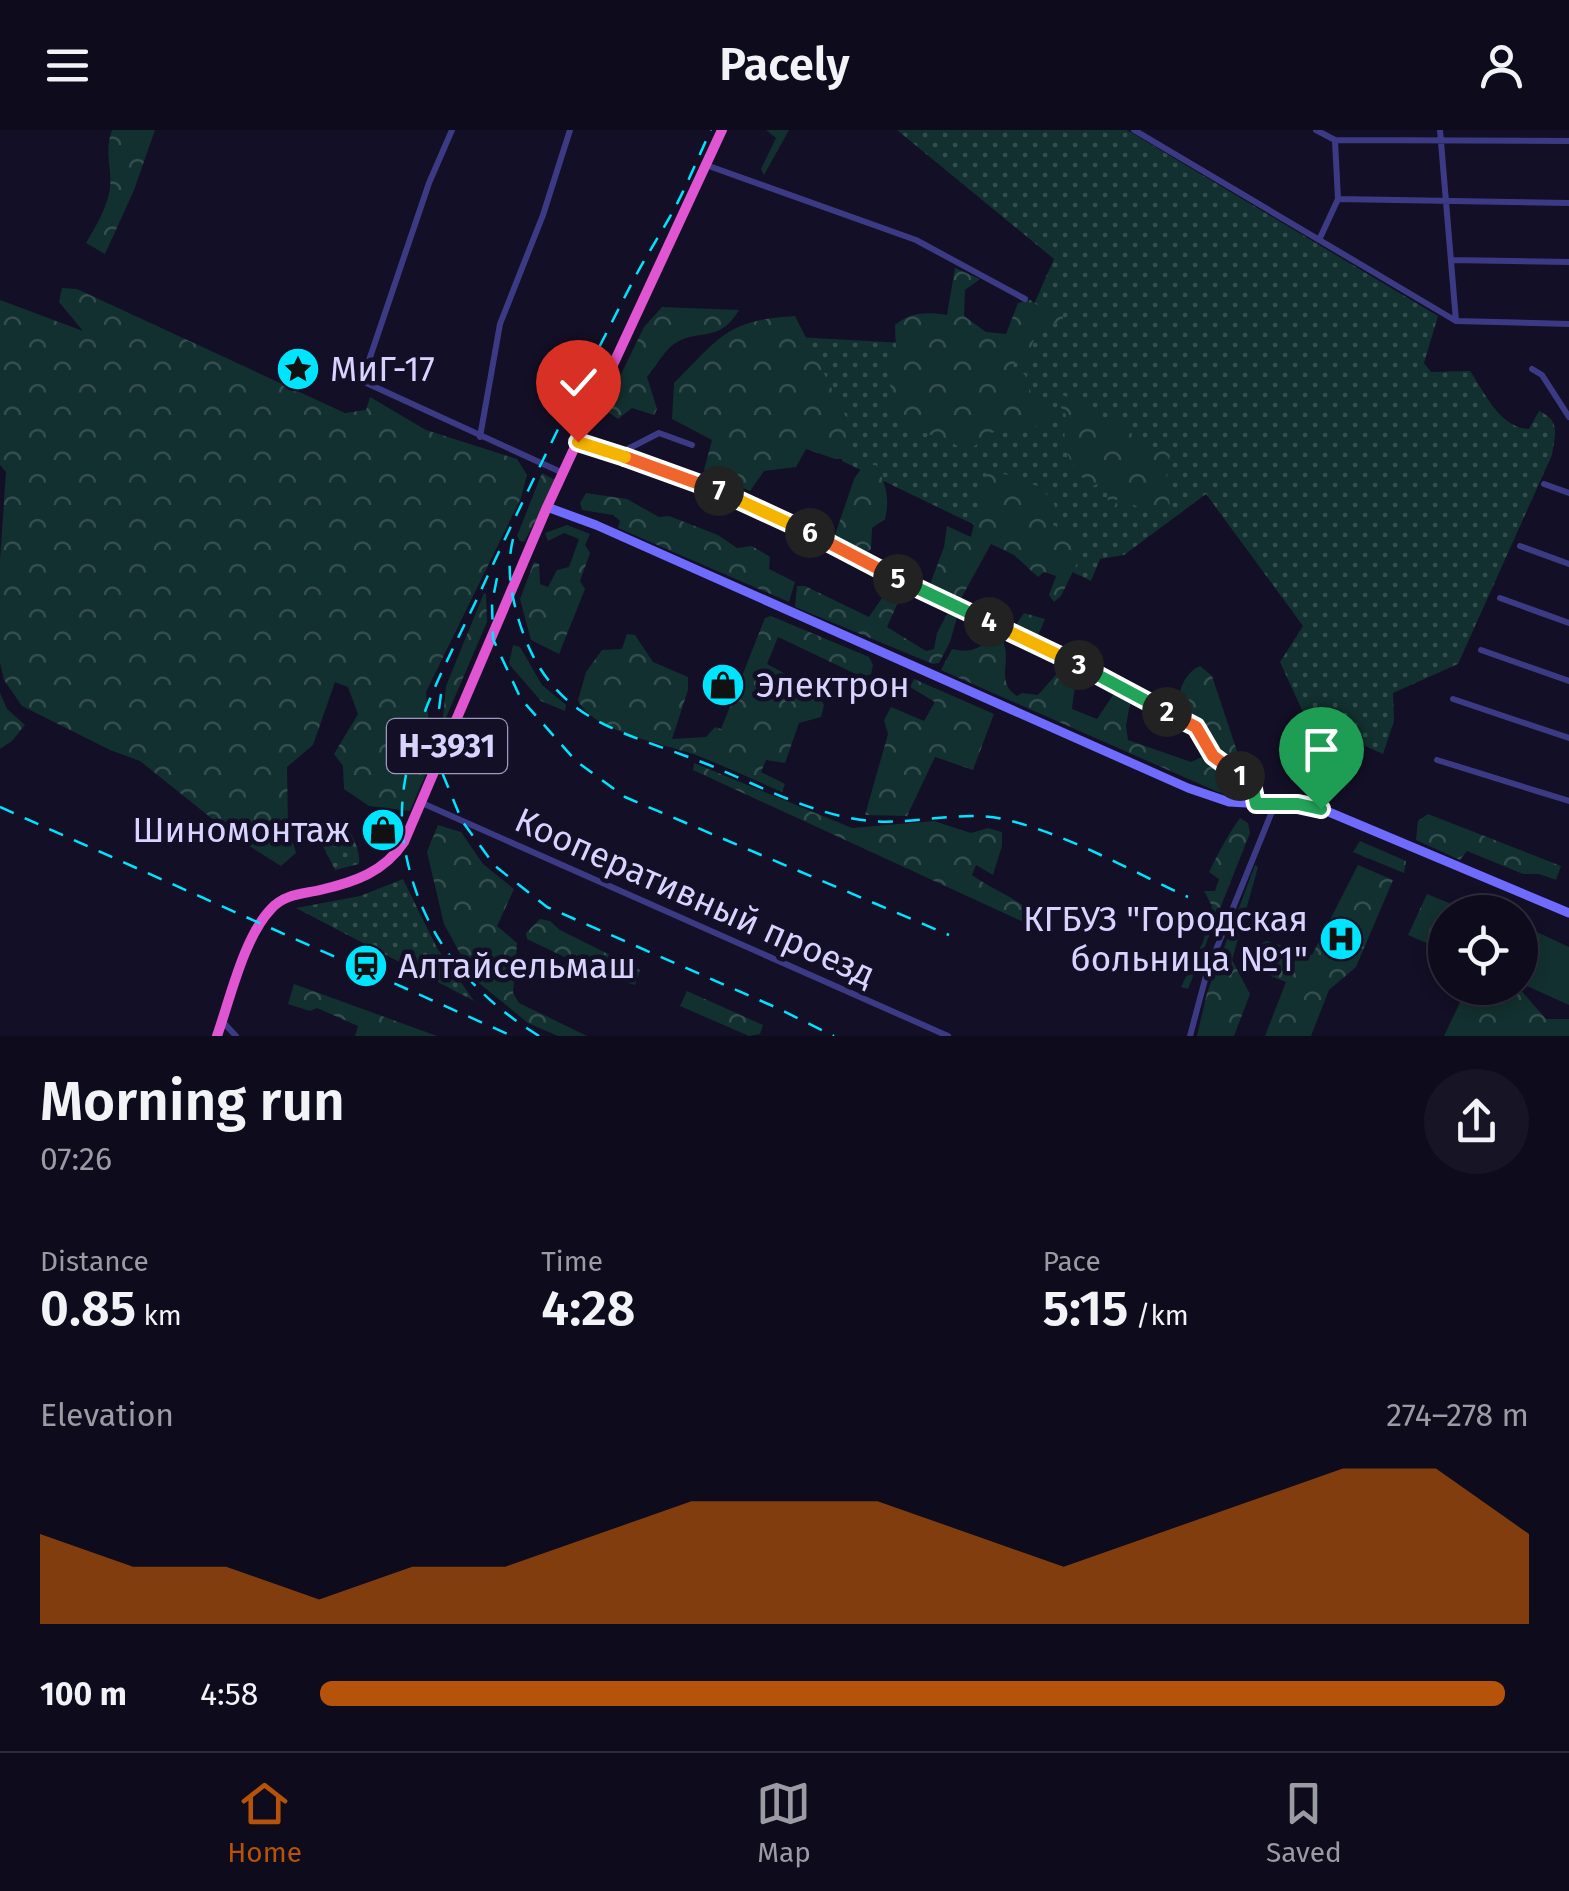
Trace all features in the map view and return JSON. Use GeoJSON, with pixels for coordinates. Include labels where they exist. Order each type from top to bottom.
{"type":"FeatureCollection","features":[{"type":"Feature","properties":{"kind":"highway","name":"Н-3931"},"geometry":{"type":"LineString","coordinates":[[216,1036],[262,922],[281,900],[368,876],[387,864],[404,842],[547,507],[722,130]]}},
{"type":"Feature","properties":{"kind":"main road"},"geometry":{"type":"LineString","coordinates":[[547,507],[596,524],[1188,788],[1229,802],[1317,808],[1569,913]]}},
{"type":"Feature","properties":{"kind":"street"},"geometry":{"type":"LineString","coordinates":[[452,130],[429,183],[362,381],[480,437],[558,483]]}},
{"type":"Feature","properties":{"kind":"street"},"geometry":{"type":"LineString","coordinates":[[480,437],[500,324],[544,214],[570,130]]}},
{"type":"Feature","properties":{"kind":"street"},"geometry":{"type":"LineString","coordinates":[[1134,130],[1456,320],[1569,324]]}},
{"type":"Feature","properties":{"kind":"street"},"geometry":{"type":"LineString","coordinates":[[1316,130],[1335,140],[1440,134],[1569,141]]}},
{"type":"Feature","properties":{"kind":"street"},"geometry":{"type":"LineString","coordinates":[[1440,134],[1456,320]]}},
{"type":"Feature","properties":{"kind":"street"},"geometry":{"type":"LineString","coordinates":[[1320,238],[1338,199],[1335,140]]}},
{"type":"Feature","properties":{"kind":"street"},"geometry":{"type":"LineString","coordinates":[[706,165],[916,240],[1025,299]]}},
{"type":"Feature","properties":{"kind":"street"},"geometry":{"type":"LineString","coordinates":[[1338,199],[1569,203]]}},
{"type":"Feature","properties":{"kind":"street"},"geometry":{"type":"LineString","coordinates":[[1451,260],[1569,262]]}},
{"type":"Feature","properties":{"kind":"street"},"geometry":{"type":"LineString","coordinates":[[1532,369],[1542,374],[1569,417]]}},
{"type":"Feature","properties":{"kind":"street"},"geometry":{"type":"LineString","coordinates":[[617,455],[659,433],[692,446]]}},
{"type":"Feature","properties":{"kind":"street"},"geometry":{"type":"LineString","coordinates":[[578,442],[688,478],[788,521],[878,569],[1082,666],[1196,727],[1213,756],[1252,784],[1256,804]]}},
{"type":"Feature","properties":{"kind":"street"},"geometry":{"type":"LineString","coordinates":[[1544,484],[1569,494]]}},
{"type":"Feature","properties":{"kind":"street"},"geometry":{"type":"LineString","coordinates":[[1520,546],[1569,564]]}},
{"type":"Feature","properties":{"kind":"street"},"geometry":{"type":"LineString","coordinates":[[1500,598],[1569,623]]}},
{"type":"Feature","properties":{"kind":"street"},"geometry":{"type":"LineString","coordinates":[[1480,650],[1569,681]]}},
{"type":"Feature","properties":{"kind":"street"},"geometry":{"type":"LineString","coordinates":[[1453,700],[1569,738]]}},
{"type":"Feature","properties":{"kind":"street"},"geometry":{"type":"LineString","coordinates":[[1438,760],[1569,801]]}},
{"type":"Feature","properties":{"kind":"street","name":"Кооперативный проезд"},"geometry":{"type":"LineString","coordinates":[[422,803],[948,1036]]}},
{"type":"Feature","properties":{"kind":"street"},"geometry":{"type":"LineString","coordinates":[[1190,1036],[1207,972],[1275,804]]}},
{"type":"Feature","properties":{"kind":"street"},"geometry":{"type":"LineString","coordinates":[[222,1021],[236,1036]]}},
{"type":"Feature","properties":{"kind":"green space"},"geometry":{"type":"Polygon","coordinates":[[[112,130],[155,130],[105,254],[86,243],[109,195],[112,130]]]}},
{"type":"Feature","properties":{"kind":"green space"},"geometry":{"type":"Polygon","coordinates":[[[766,130],[789,130],[764,175],[761,169],[776,138],[766,130]]]}},
{"type":"Feature","properties":{"kind":"green space"},"geometry":{"type":"Polygon","coordinates":[[[897,130],[1127,130],[1438,316],[1424,363],[1431,372],[1470,371],[1494,408],[1519,427],[1529,429],[1539,411],[1551,419],[1555,429],[1552,455],[1458,664],[1393,693],[1394,721],[1383,754],[1340,735],[1313,734],[1280,662],[1303,626],[1206,494],[1124,555],[1100,559],[1091,581],[842,461],[846,417],[777,336],[1014,349],[1054,259],[897,130]]]}},
{"type":"Feature","properties":{"kind":"green space"},"geometry":{"type":"Polygon","coordinates":[[[955,268],[980,279],[965,290],[964,316],[986,332],[1006,334],[1018,303],[1031,300],[1044,311],[1056,307],[1063,312],[1063,321],[1039,327],[1026,360],[1016,360],[1013,366],[1025,375],[1033,399],[1043,400],[1053,411],[1052,416],[1028,432],[1002,426],[969,450],[895,421],[889,377],[889,367],[896,355],[895,325],[920,314],[947,315],[955,268]]]}},
{"type":"Feature","properties":{"kind":"green space"},"geometry":{"type":"Polygon","coordinates":[[[62,288],[77,289],[345,413],[366,410],[370,397],[426,430],[517,459],[527,475],[521,498],[426,692],[432,759],[410,811],[369,806],[344,789],[343,766],[334,754],[358,714],[348,687],[335,682],[313,745],[287,767],[288,826],[296,853],[281,866],[235,837],[140,761],[22,706],[4,680],[0,663],[0,561],[6,472],[0,465],[0,300],[83,331],[59,302],[62,288]]]}},
{"type":"Feature","properties":{"kind":"green space"},"geometry":{"type":"Polygon","coordinates":[[[662,307],[739,310],[724,328],[683,339],[663,355],[647,377],[657,409],[654,415],[632,408],[618,419],[604,409],[644,327],[662,307]]]}},
{"type":"Feature","properties":{"kind":"green space"},"geometry":{"type":"Polygon","coordinates":[[[795,316],[850,425],[851,459],[835,459],[806,449],[796,467],[764,471],[750,491],[704,470],[712,440],[672,419],[674,383],[726,334],[753,322],[795,316]]]}},
{"type":"Feature","properties":{"kind":"green space"},"geometry":{"type":"Polygon","coordinates":[[[1059,393],[1090,409],[1094,418],[1115,422],[1139,440],[1170,455],[1165,485],[1170,504],[1152,514],[1118,497],[1114,508],[1109,507],[1105,480],[1093,486],[1084,480],[1068,455],[1066,415],[1059,404],[1059,393]]]}},
{"type":"Feature","properties":{"kind":"green space"},"geometry":{"type":"Polygon","coordinates":[[[876,465],[887,504],[885,519],[872,528],[871,549],[866,554],[840,543],[835,535],[854,479],[863,466],[876,465]]]}},
{"type":"Feature","properties":{"kind":"green space"},"geometry":{"type":"Polygon","coordinates":[[[987,468],[1040,487],[1055,504],[1053,525],[1075,536],[1084,549],[1061,596],[1054,602],[1049,595],[1056,576],[1044,572],[1038,577],[1014,555],[991,544],[959,602],[929,587],[944,547],[947,526],[971,537],[987,468]]]}},
{"type":"Feature","properties":{"kind":"green space"},"geometry":{"type":"Polygon","coordinates":[[[542,473],[557,481],[524,542],[520,541],[517,536],[542,473]]]}},
{"type":"Feature","properties":{"kind":"green space"},"geometry":{"type":"Polygon","coordinates":[[[586,493],[627,499],[659,517],[669,516],[718,535],[737,548],[752,546],[770,557],[769,569],[795,582],[789,602],[618,528],[620,521],[613,515],[582,510],[580,503],[586,493]]]}},
{"type":"Feature","properties":{"kind":"green space"},"geometry":{"type":"Polygon","coordinates":[[[567,525],[590,534],[585,545],[590,553],[580,581],[585,589],[559,654],[531,640],[520,599],[534,562],[539,564],[540,584],[548,587],[557,570],[569,567],[579,539],[564,533],[548,541],[545,533],[567,525]]]}},
{"type":"Feature","properties":{"kind":"green space"},"geometry":{"type":"Polygon","coordinates":[[[891,585],[903,591],[887,627],[926,651],[934,649],[947,614],[957,617],[939,663],[933,664],[795,607],[797,586],[805,586],[869,617],[891,585]]]}},
{"type":"Feature","properties":{"kind":"green space"},"geometry":{"type":"Polygon","coordinates":[[[484,593],[487,622],[442,727],[446,686],[484,593]]]}},
{"type":"Feature","properties":{"kind":"green space"},"geometry":{"type":"Polygon","coordinates":[[[1024,613],[1045,619],[1036,640],[1013,629],[1024,613]]]}},
{"type":"Feature","properties":{"kind":"green space"},"geometry":{"type":"Polygon","coordinates":[[[771,616],[869,657],[873,665],[871,674],[862,677],[778,637],[767,664],[815,690],[824,705],[821,717],[799,723],[785,763],[766,760],[761,772],[785,784],[782,792],[696,755],[613,728],[586,711],[578,700],[586,672],[602,650],[622,649],[627,634],[635,635],[653,662],[688,677],[688,690],[672,739],[706,737],[715,727],[721,729],[765,618],[771,616]]]}},
{"type":"Feature","properties":{"kind":"green space"},"geometry":{"type":"Polygon","coordinates":[[[990,639],[1003,641],[1005,678],[1017,696],[1038,695],[1061,669],[1076,676],[1072,709],[1097,719],[1115,692],[1130,703],[1128,740],[1191,762],[1206,755],[1207,739],[1198,720],[1179,708],[1179,702],[1186,678],[1200,666],[1212,676],[1239,757],[1246,792],[1238,797],[1218,792],[941,670],[952,649],[972,650],[990,639]]]}},
{"type":"Feature","properties":{"kind":"green space"},"geometry":{"type":"Polygon","coordinates":[[[513,645],[520,647],[542,685],[566,705],[565,711],[541,701],[509,664],[513,645]]]}},
{"type":"Feature","properties":{"kind":"green space"},"geometry":{"type":"Polygon","coordinates":[[[914,679],[994,714],[973,770],[935,757],[907,816],[865,815],[888,734],[884,720],[891,707],[924,721],[935,702],[910,687],[914,679]]]}},
{"type":"Feature","properties":{"kind":"green space"},"geometry":{"type":"Polygon","coordinates":[[[0,693],[7,709],[25,725],[0,749],[0,693]]]}},
{"type":"Feature","properties":{"kind":"green space"},"geometry":{"type":"Polygon","coordinates":[[[694,763],[852,828],[934,821],[971,833],[988,828],[1002,832],[993,875],[976,865],[972,875],[1024,906],[1041,930],[693,770],[694,763]]]}},
{"type":"Feature","properties":{"kind":"green space"},"geometry":{"type":"Polygon","coordinates":[[[1428,814],[1561,866],[1556,880],[1523,874],[1467,851],[1460,860],[1416,840],[1418,821],[1428,814]]]}},
{"type":"Feature","properties":{"kind":"green space"},"geometry":{"type":"Polygon","coordinates":[[[1240,818],[1248,823],[1250,833],[1188,989],[1181,987],[1203,942],[1212,906],[1204,891],[1215,891],[1219,879],[1209,872],[1240,818]]]}},
{"type":"Feature","properties":{"kind":"green space"},"geometry":{"type":"Polygon","coordinates":[[[338,823],[354,840],[359,864],[335,870],[319,838],[338,823]]]}},
{"type":"Feature","properties":{"kind":"green space"},"geometry":{"type":"Polygon","coordinates":[[[438,825],[461,832],[483,864],[514,889],[497,926],[517,943],[513,993],[519,1003],[587,1036],[558,1036],[528,1023],[474,979],[444,924],[427,852],[438,825]]]}},
{"type":"Feature","properties":{"kind":"green space"},"geometry":{"type":"Polygon","coordinates":[[[1360,841],[1406,861],[1404,873],[1353,852],[1360,841]]]}},
{"type":"Feature","properties":{"kind":"green space"},"geometry":{"type":"Polygon","coordinates":[[[1255,865],[1258,867],[1232,960],[1250,994],[1234,1036],[1197,1036],[1207,993],[1255,865]]]}},
{"type":"Feature","properties":{"kind":"green space"},"geometry":{"type":"Polygon","coordinates":[[[1358,865],[1393,880],[1356,967],[1329,990],[1311,1036],[1265,1036],[1286,982],[1248,967],[1250,949],[1267,941],[1312,955],[1358,865]]]}},
{"type":"Feature","properties":{"kind":"green space"},"geometry":{"type":"Polygon","coordinates":[[[403,879],[437,948],[474,1001],[296,908],[360,896],[403,879]]]}},
{"type":"Feature","properties":{"kind":"green space"},"geometry":{"type":"Polygon","coordinates":[[[1427,894],[1429,895],[1428,944],[1408,935],[1427,894]]]}},
{"type":"Feature","properties":{"kind":"green space"},"geometry":{"type":"Polygon","coordinates":[[[540,919],[640,970],[635,985],[600,974],[527,939],[526,933],[540,919]]]}},
{"type":"Feature","properties":{"kind":"green space"},"geometry":{"type":"Polygon","coordinates":[[[1538,932],[1569,947],[1569,1005],[1538,991],[1538,932]]]}},
{"type":"Feature","properties":{"kind":"green space"},"geometry":{"type":"Polygon","coordinates":[[[294,984],[437,1036],[355,1036],[358,1026],[317,1008],[310,1011],[288,1004],[294,984]]]}},
{"type":"Feature","properties":{"kind":"green space"},"geometry":{"type":"Polygon","coordinates":[[[687,991],[763,1025],[760,1034],[749,1036],[680,1006],[687,991]]]}},
{"type":"Feature","properties":{"kind":"green space"},"geometry":{"type":"Polygon","coordinates":[[[1459,1005],[1534,1005],[1546,1019],[1569,1019],[1569,1036],[1444,1036],[1459,1005]]]}},
{"type":"Feature","properties":{"kind":"railway"},"geometry":{"type":"LineString","coordinates":[[539,1036],[468,978],[434,930],[421,904],[404,844],[406,777],[425,711],[454,646],[576,393],[677,203],[711,130]]}},
{"type":"Feature","properties":{"kind":"railway"},"geometry":{"type":"LineString","coordinates":[[513,539],[512,591],[533,656],[551,683],[596,720],[830,813],[888,822],[973,816],[1007,820],[1076,844],[1188,897]]}},
{"type":"Feature","properties":{"kind":"railway"},"geometry":{"type":"LineString","coordinates":[[497,578],[492,603],[493,639],[521,699],[576,761],[625,797],[949,935]]}},
{"type":"Feature","properties":{"kind":"railway"},"geometry":{"type":"LineString","coordinates":[[441,694],[437,724],[439,765],[462,821],[495,866],[547,907],[834,1036]]}},
{"type":"Feature","properties":{"kind":"railway"},"geometry":{"type":"LineString","coordinates":[[0,807],[512,1036]]}},
{"type":"Feature","properties":{"kind":"place","name":"МиГ-17"},"geometry":{"type":"Point","coordinates":[298,369]}},
{"type":"Feature","properties":{"kind":"place","name":"Электрон"},"geometry":{"type":"Point","coordinates":[723,685]}},
{"type":"Feature","properties":{"kind":"place","name":"Шиномонтаж"},"geometry":{"type":"Point","coordinates":[383,830]}},
{"type":"Feature","properties":{"kind":"place","name":"КГБУЗ \"Городская больница №1\""},"geometry":{"type":"Point","coordinates":[1341,939]}},
{"type":"Feature","properties":{"kind":"place","name":"Алтайсельмаш"},"geometry":{"type":"Point","coordinates":[366,966]}},
{"type":"Feature","properties":{"kind":"route"},"geometry":{"type":"LineString","coordinates":[[578,442],[688,478],[788,521],[878,569],[1082,666],[1196,727],[1213,756],[1252,784],[1256,804],[1298,804],[1321,809]]}}]}
